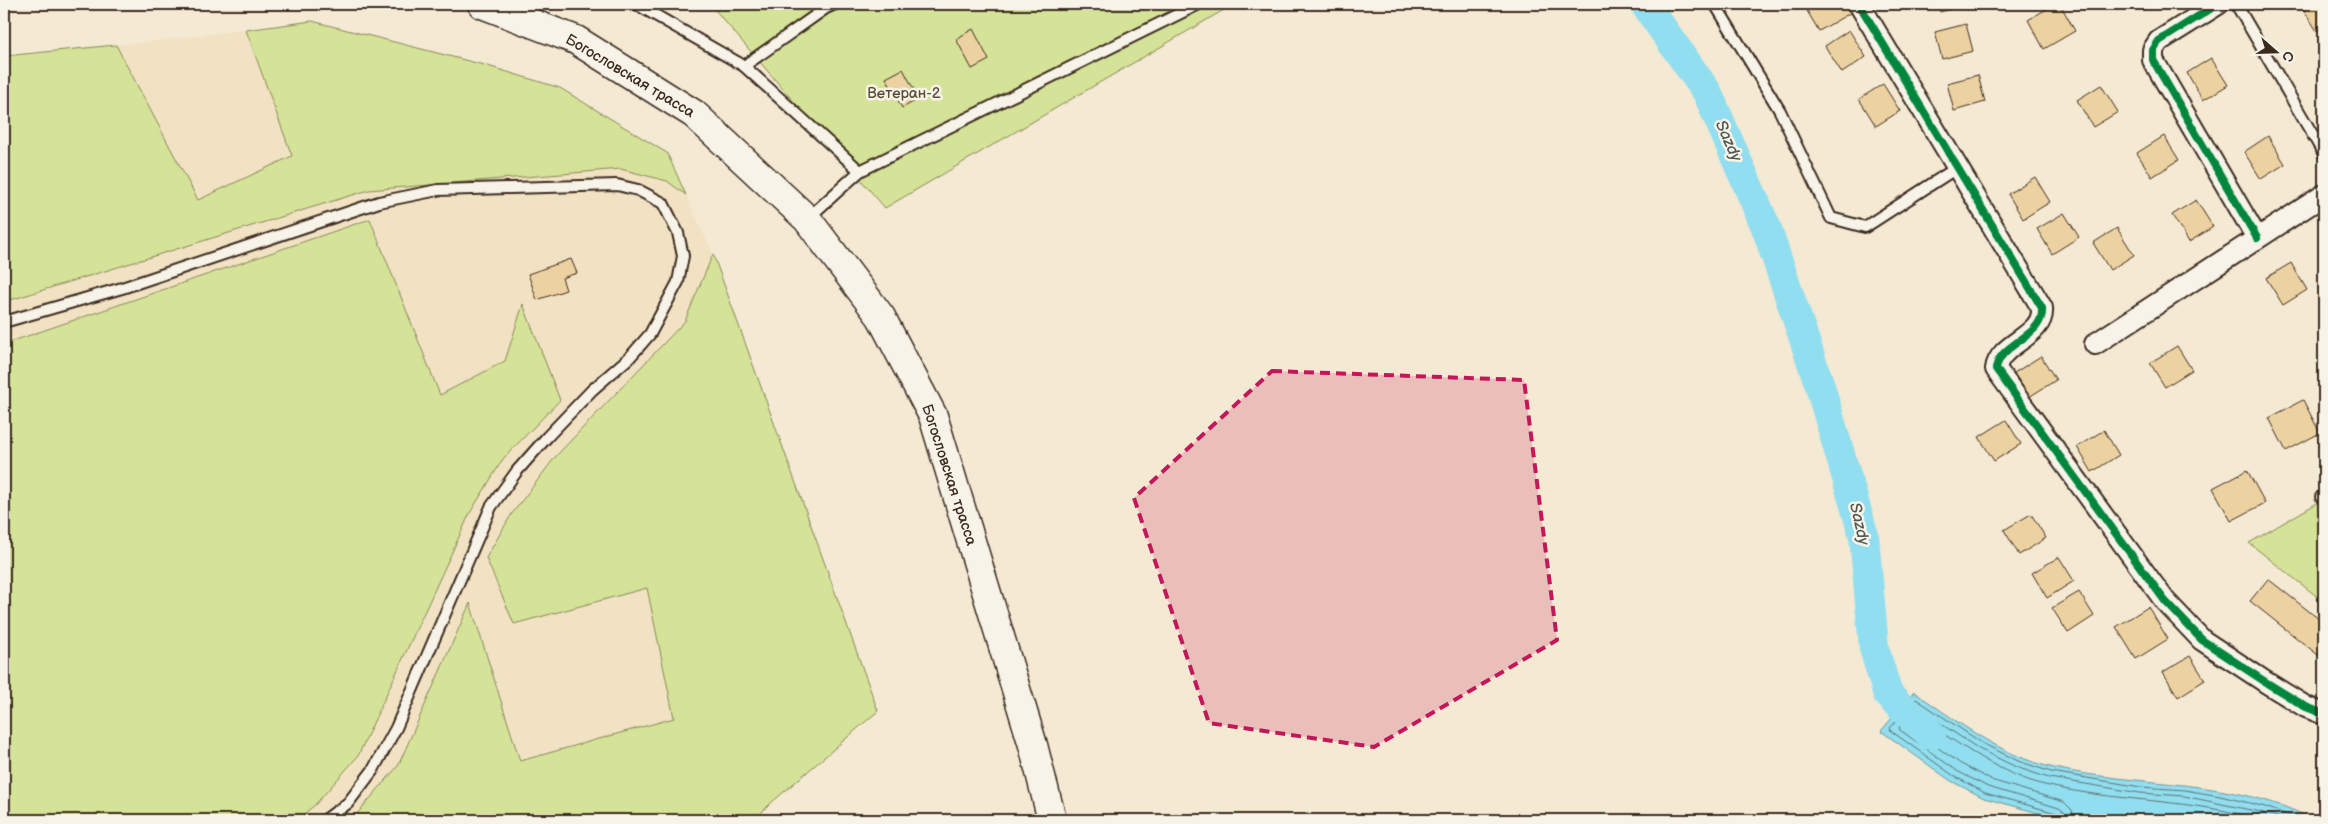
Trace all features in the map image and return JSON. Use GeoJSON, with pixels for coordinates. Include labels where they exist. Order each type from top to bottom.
{"type":"FeatureCollection","features":[{"type":"Feature","properties":{"kind":"main road","name":"Богословская трасса"},"geometry":{"type":"LineString","coordinates":[[492,6],[576,40],[694,114],[807,219],[881,317],[933,416],[1033,746],[1052,820]]}},
{"type":"Feature","properties":{"kind":"street"},"geometry":{"type":"LineString","coordinates":[[1860,4],[2042,308],[2043,316],[2039,324],[2000,356],[1996,369],[2171,608],[2202,640],[2306,707],[2324,714]]}},
{"type":"Feature","properties":{"kind":"street"},"geometry":{"type":"LineString","coordinates":[[2218,4],[2159,41],[2153,50],[2153,60],[2257,238]]}},
{"type":"Feature","properties":{"kind":"street"},"geometry":{"type":"LineString","coordinates":[[2095,344],[2324,195]]}},
{"type":"Feature","properties":{"kind":"lane"},"geometry":{"type":"LineString","coordinates":[[636,4],[744,66],[860,171]]}},
{"type":"Feature","properties":{"kind":"lane"},"geometry":{"type":"LineString","coordinates":[[744,66],[826,8],[835,4]]}},
{"type":"Feature","properties":{"kind":"lane"},"geometry":{"type":"LineString","coordinates":[[807,219],[860,171],[1199,4]]}},
{"type":"Feature","properties":{"kind":"lane"},"geometry":{"type":"LineString","coordinates":[[1715,4],[1780,111],[1831,218],[1865,227],[1958,166]]}},
{"type":"Feature","properties":{"kind":"lane"},"geometry":{"type":"LineString","coordinates":[[2236,4],[2324,154]]}},
{"type":"Feature","properties":{"kind":"lane"},"geometry":{"type":"LineString","coordinates":[[4,322],[122,288],[378,202],[438,190],[616,185],[638,190],[663,203],[678,232],[683,256],[678,282],[667,306],[650,334],[630,357],[592,390],[547,437],[517,470],[491,507],[396,728],[374,770],[348,803],[326,820]]}},
{"type":"Feature","properties":{"kind":"highlighted area"},"geometry":{"type":"Polygon","coordinates":[[[1272,371],[1524,380],[1557,640],[1374,747],[1209,723],[1134,498],[1272,371]]]}},
{"type":"Feature","properties":{"kind":"shaded area"},"geometry":{"type":"Polygon","coordinates":[[[312,21],[488,66],[560,88],[667,153],[713,254],[878,711],[771,803],[754,820],[4,820],[4,56],[147,42],[312,21]]]}},
{"type":"Feature","properties":{"kind":"green space","name":"Ветеран-2"},"geometry":{"type":"Polygon","coordinates":[[[710,4],[1234,4],[885,208],[710,4]]]}},
{"type":"Feature","properties":{"kind":"green space"},"geometry":{"type":"Polygon","coordinates":[[[312,21],[488,66],[560,88],[667,153],[686,195],[667,181],[621,169],[369,190],[4,302],[4,56],[116,45],[198,200],[292,156],[246,30],[312,21]]]}},
{"type":"Feature","properties":{"kind":"green space"},"geometry":{"type":"Polygon","coordinates":[[[370,219],[440,395],[505,361],[523,304],[560,400],[503,459],[470,513],[358,756],[315,805],[296,820],[4,820],[4,344],[370,219]]]}},
{"type":"Feature","properties":{"kind":"green space"},"geometry":{"type":"Polygon","coordinates":[[[713,254],[878,711],[771,803],[754,820],[348,820],[355,816],[398,766],[470,603],[520,761],[674,718],[647,588],[514,624],[486,558],[511,515],[556,456],[685,321],[713,254]]]}},
{"type":"Feature","properties":{"kind":"green space"},"geometry":{"type":"Polygon","coordinates":[[[2324,499],[2324,602],[2249,543],[2324,499]]]}},
{"type":"Feature","properties":{"kind":"water"},"geometry":{"type":"Polygon","coordinates":[[[1914,692],[1980,736],[2016,755],[2035,762],[2086,774],[2220,790],[2284,806],[2314,820],[2060,819],[1984,798],[1951,781],[1881,731],[1914,692]]]}},
{"type":"Feature","properties":{"kind":"building"},"geometry":{"type":"Polygon","coordinates":[[[1054,4],[1067,4],[1056,9],[1054,4]]]}},
{"type":"Feature","properties":{"kind":"building"},"geometry":{"type":"Polygon","coordinates":[[[1803,4],[1845,4],[1850,13],[1819,31],[1803,4]]]}},
{"type":"Feature","properties":{"kind":"building"},"geometry":{"type":"Polygon","coordinates":[[[1938,4],[1971,4],[1940,12],[1938,4]]]}},
{"type":"Feature","properties":{"kind":"building"},"geometry":{"type":"Polygon","coordinates":[[[2055,4],[2060,4],[2075,31],[2044,49],[2028,20],[2055,4]]]}},
{"type":"Feature","properties":{"kind":"building"},"geometry":{"type":"Polygon","coordinates":[[[2300,4],[2324,4],[2324,26],[2317,31],[2300,4]]]}},
{"type":"Feature","properties":{"kind":"building"},"geometry":{"type":"Polygon","coordinates":[[[1966,24],[1973,51],[1942,59],[1935,32],[1966,24]]]}},
{"type":"Feature","properties":{"kind":"building"},"geometry":{"type":"Polygon","coordinates":[[[973,29],[989,60],[972,69],[956,39],[973,29]]]}},
{"type":"Feature","properties":{"kind":"building"},"geometry":{"type":"Polygon","coordinates":[[[1849,30],[1866,57],[1842,73],[1825,46],[1849,30]]]}},
{"type":"Feature","properties":{"kind":"building"},"geometry":{"type":"Polygon","coordinates":[[[2211,58],[2228,85],[2203,100],[2187,73],[2211,58]]]}},
{"type":"Feature","properties":{"kind":"building"},"geometry":{"type":"Polygon","coordinates":[[[903,69],[919,99],[902,108],[886,78],[903,69]]]}},
{"type":"Feature","properties":{"kind":"building"},"geometry":{"type":"Polygon","coordinates":[[[1978,75],[1985,102],[1954,111],[1947,83],[1978,75]]]}},
{"type":"Feature","properties":{"kind":"building"},"geometry":{"type":"Polygon","coordinates":[[[1883,84],[1900,111],[1876,126],[1859,99],[1883,84]]]}},
{"type":"Feature","properties":{"kind":"building"},"geometry":{"type":"Polygon","coordinates":[[[2101,85],[2118,112],[2093,127],[2077,100],[2101,85]]]}},
{"type":"Feature","properties":{"kind":"building"},"geometry":{"type":"Polygon","coordinates":[[[2164,136],[2179,160],[2152,177],[2137,153],[2164,136]]]}},
{"type":"Feature","properties":{"kind":"building"},"geometry":{"type":"Polygon","coordinates":[[[2268,136],[2285,164],[2261,179],[2244,152],[2268,136]]]}},
{"type":"Feature","properties":{"kind":"building"},"geometry":{"type":"Polygon","coordinates":[[[2035,177],[2050,202],[2023,219],[2008,194],[2035,177]]]}},
{"type":"Feature","properties":{"kind":"building"},"geometry":{"type":"Polygon","coordinates":[[[2196,200],[2213,227],[2189,242],[2172,215],[2196,200]]]}},
{"type":"Feature","properties":{"kind":"building"},"geometry":{"type":"Polygon","coordinates":[[[2064,213],[2079,237],[2052,254],[2037,229],[2064,213]]]}},
{"type":"Feature","properties":{"kind":"building"},"geometry":{"type":"Polygon","coordinates":[[[2117,228],[2134,255],[2110,270],[2093,243],[2117,228]]]}},
{"type":"Feature","properties":{"kind":"building"},"geometry":{"type":"Polygon","coordinates":[[[571,259],[577,273],[562,278],[566,290],[537,300],[528,274],[571,259]]]}},
{"type":"Feature","properties":{"kind":"building"},"geometry":{"type":"Polygon","coordinates":[[[2291,263],[2307,290],[2283,305],[2266,278],[2291,263]]]}},
{"type":"Feature","properties":{"kind":"building"},"geometry":{"type":"Polygon","coordinates":[[[2177,346],[2192,370],[2165,387],[2150,363],[2177,346]]]}},
{"type":"Feature","properties":{"kind":"building"},"geometry":{"type":"Polygon","coordinates":[[[2041,356],[2056,380],[2029,397],[2014,373],[2041,356]]]}},
{"type":"Feature","properties":{"kind":"building"},"geometry":{"type":"Polygon","coordinates":[[[2303,400],[2320,433],[2286,451],[2269,418],[2303,400]]]}},
{"type":"Feature","properties":{"kind":"building"},"geometry":{"type":"Polygon","coordinates":[[[2006,420],[2021,444],[1994,461],[1979,437],[2006,420]]]}},
{"type":"Feature","properties":{"kind":"building"},"geometry":{"type":"Polygon","coordinates":[[[2104,430],[2119,455],[2092,472],[2077,447],[2104,430]]]}},
{"type":"Feature","properties":{"kind":"building"},"geometry":{"type":"Polygon","coordinates":[[[2247,470],[2265,503],[2231,521],[2213,488],[2247,470]]]}},
{"type":"Feature","properties":{"kind":"building"},"geometry":{"type":"Polygon","coordinates":[[[2031,514],[2046,538],[2019,555],[2004,530],[2031,514]]]}},
{"type":"Feature","properties":{"kind":"building"},"geometry":{"type":"Polygon","coordinates":[[[2059,557],[2074,581],[2047,598],[2032,573],[2059,557]]]}},
{"type":"Feature","properties":{"kind":"building"},"geometry":{"type":"Polygon","coordinates":[[[2268,579],[2324,623],[2324,647],[2318,655],[2250,601],[2268,579]]]}},
{"type":"Feature","properties":{"kind":"building"},"geometry":{"type":"Polygon","coordinates":[[[2079,592],[2094,616],[2068,633],[2052,608],[2079,592]]]}},
{"type":"Feature","properties":{"kind":"building"},"geometry":{"type":"Polygon","coordinates":[[[2148,607],[2168,639],[2136,659],[2116,627],[2148,607]]]}},
{"type":"Feature","properties":{"kind":"building"},"geometry":{"type":"Polygon","coordinates":[[[2190,656],[2205,680],[2178,697],[2163,672],[2190,656]]]}},
{"type":"Feature","properties":{"kind":"waterway","name":"Sazdy"},"geometry":{"type":"LineString","coordinates":[[1645,4],[1707,92],[1766,227],[1819,383],[1864,536],[1874,648],[1888,695],[1931,735]]}},
{"type":"Feature","properties":{"kind":"cycle path"},"geometry":{"type":"LineString","coordinates":[[1859,4],[2042,308],[2041,318],[2036,326],[2030,333],[2005,352],[1999,360],[1996,369],[2165,601],[2202,640],[2306,707],[2324,714]]}},
{"type":"Feature","properties":{"kind":"cycle path"},"geometry":{"type":"LineString","coordinates":[[2218,4],[2159,41],[2153,50],[2153,60],[2257,238]]}}]}
